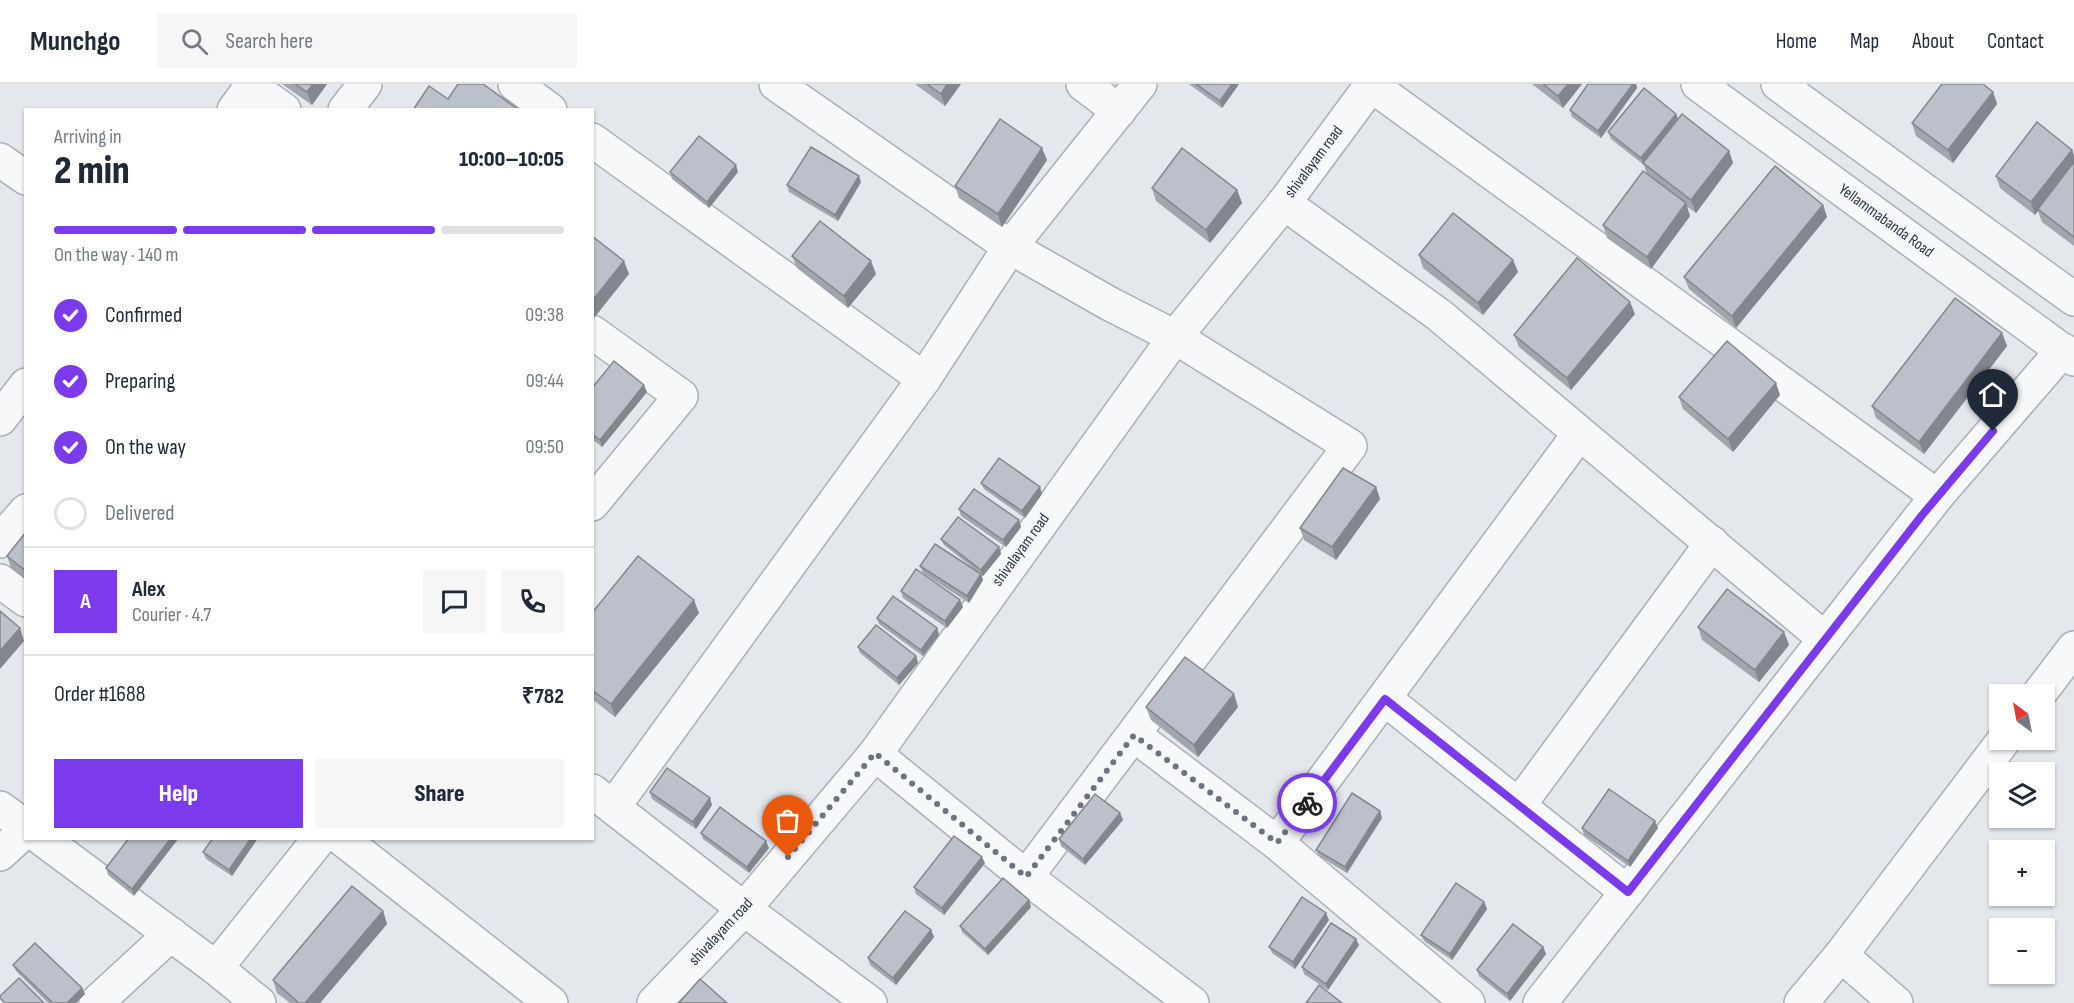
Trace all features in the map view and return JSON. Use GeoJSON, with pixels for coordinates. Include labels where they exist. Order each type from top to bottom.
{"type":"FeatureCollection","features":[{"type":"Feature","properties":{"kind":"street"},"geometry":{"type":"LineString","coordinates":[[347,108],[365,84]]}},
{"type":"Feature","properties":{"kind":"street"},"geometry":{"type":"LineString","coordinates":[[515,84],[547,108]]}},
{"type":"Feature","properties":{"kind":"street"},"geometry":{"type":"LineString","coordinates":[[776,84],[1010,247],[1110,304],[1175,337],[1350,446],[1026,877]]}},
{"type":"Feature","properties":{"kind":"street"},"geometry":{"type":"LineString","coordinates":[[1083,84],[1119,111]]}},
{"type":"Feature","properties":{"kind":"street"},"geometry":{"type":"LineString","coordinates":[[870,1003],[744,909],[603,799],[924,379],[1010,247],[1140,84]]}},
{"type":"Feature","properties":{"kind":"street"},"geometry":{"type":"LineString","coordinates":[[1372,84],[1937,496]]}},
{"type":"Feature","properties":{"kind":"street","name":"shivalayam road"},"geometry":{"type":"LineString","coordinates":[[654,1003],[744,909],[875,753],[1175,337],[1284,202],[1372,84]]}},
{"type":"Feature","properties":{"kind":"street","name":"Yellammabanda Road"},"geometry":{"type":"LineString","coordinates":[[1698,84],[2068,354]]}},
{"type":"Feature","properties":{"kind":"street"},"geometry":{"type":"LineString","coordinates":[[1778,84],[2074,299]]}},
{"type":"Feature","properties":{"kind":"street"},"geometry":{"type":"LineString","coordinates":[[244,93],[279,108]]}},
{"type":"Feature","properties":{"kind":"street"},"geometry":{"type":"LineString","coordinates":[[594,141],[924,379]]}},
{"type":"Feature","properties":{"kind":"street"},"geometry":{"type":"LineString","coordinates":[[0,160],[24,177]]}},
{"type":"Feature","properties":{"kind":"street"},"geometry":{"type":"LineString","coordinates":[[1284,202],[1439,315],[1825,639]]}},
{"type":"Feature","properties":{"kind":"street"},"geometry":{"type":"LineString","coordinates":[[594,333],[681,396],[594,502]]}},
{"type":"Feature","properties":{"kind":"street"},"geometry":{"type":"LineString","coordinates":[[1540,1003],[1937,496],[2068,354]]}},
{"type":"Feature","properties":{"kind":"street"},"geometry":{"type":"LineString","coordinates":[[0,419],[24,388]]}},
{"type":"Feature","properties":{"kind":"street"},"geometry":{"type":"LineString","coordinates":[[1277,843],[1579,434]]}},
{"type":"Feature","properties":{"kind":"street"},"geometry":{"type":"LineString","coordinates":[[0,541],[24,513]]}},
{"type":"Feature","properties":{"kind":"street"},"geometry":{"type":"LineString","coordinates":[[1519,805],[1712,543]]}},
{"type":"Feature","properties":{"kind":"street"},"geometry":{"type":"LineString","coordinates":[[0,581],[24,599]]}},
{"type":"Feature","properties":{"kind":"street"},"geometry":{"type":"LineString","coordinates":[[2047,684],[2074,648]]}},
{"type":"Feature","properties":{"kind":"street"},"geometry":{"type":"LineString","coordinates":[[1385,699],[1628,892]]}},
{"type":"Feature","properties":{"kind":"street"},"geometry":{"type":"LineString","coordinates":[[1134,735],[1277,843],[1468,1003]]}},
{"type":"Feature","properties":{"kind":"street"},"geometry":{"type":"LineString","coordinates":[[1801,1003],[1841,955],[1996,750]]}},
{"type":"Feature","properties":{"kind":"street"},"geometry":{"type":"LineString","coordinates":[[875,753],[1026,877],[1192,1003]]}},
{"type":"Feature","properties":{"kind":"street"},"geometry":{"type":"LineString","coordinates":[[0,808],[24,826]]}},
{"type":"Feature","properties":{"kind":"street"},"geometry":{"type":"LineString","coordinates":[[0,854],[24,830]]}},
{"type":"Feature","properties":{"kind":"street"},"geometry":{"type":"LineString","coordinates":[[44,840],[216,968],[259,1003]]}},
{"type":"Feature","properties":{"kind":"street"},"geometry":{"type":"LineString","coordinates":[[216,968],[318,840]]}},
{"type":"Feature","properties":{"kind":"street"},"geometry":{"type":"LineString","coordinates":[[344,840],[551,1003]]}},
{"type":"Feature","properties":{"kind":"street"},"geometry":{"type":"LineString","coordinates":[[96,1003],[171,934]]}},
{"type":"Feature","properties":{"kind":"street"},"geometry":{"type":"LineString","coordinates":[[1841,955],[1896,1003]]}},
{"type":"Feature","properties":{"kind":"building"},"geometry":{"type":"Polygon","coordinates":[[[295,84],[313,84],[307,92],[295,84]]]}},
{"type":"Feature","properties":{"kind":"building"},"geometry":{"type":"Polygon","coordinates":[[[458,84],[483,84],[516,108],[414,108],[429,86],[448,99],[458,84]]]}},
{"type":"Feature","properties":{"kind":"building"},"geometry":{"type":"Polygon","coordinates":[[[927,84],[947,84],[941,94],[927,84]]]}},
{"type":"Feature","properties":{"kind":"building"},"geometry":{"type":"Polygon","coordinates":[[[1196,84],[1232,84],[1220,101],[1196,84]]]}},
{"type":"Feature","properties":{"kind":"building"},"geometry":{"type":"Polygon","coordinates":[[[1543,84],[1568,84],[1558,96],[1543,84]]]}},
{"type":"Feature","properties":{"kind":"building"},"geometry":{"type":"Polygon","coordinates":[[[1588,84],[1633,84],[1598,131],[1570,110],[1588,84]]]}},
{"type":"Feature","properties":{"kind":"building"},"geometry":{"type":"Polygon","coordinates":[[[1942,84],[1983,84],[1993,92],[1948,150],[1912,123],[1942,84]]]}},
{"type":"Feature","properties":{"kind":"building"},"geometry":{"type":"Polygon","coordinates":[[[1644,88],[1676,114],[1641,158],[1608,132],[1644,88]]]}},
{"type":"Feature","properties":{"kind":"building"},"geometry":{"type":"Polygon","coordinates":[[[1682,114],[1729,151],[1691,200],[1643,163],[1682,114]]]}},
{"type":"Feature","properties":{"kind":"building"},"geometry":{"type":"Polygon","coordinates":[[[1000,119],[1042,148],[998,214],[955,186],[1000,119]]]}},
{"type":"Feature","properties":{"kind":"building"},"geometry":{"type":"Polygon","coordinates":[[[2037,122],[2072,150],[2031,202],[1996,176],[2037,122]]]}},
{"type":"Feature","properties":{"kind":"building"},"geometry":{"type":"Polygon","coordinates":[[[699,136],[736,165],[707,202],[670,172],[699,136]]]}},
{"type":"Feature","properties":{"kind":"building"},"geometry":{"type":"Polygon","coordinates":[[[811,147],[859,176],[835,215],[787,185],[811,147]]]}},
{"type":"Feature","properties":{"kind":"building"},"geometry":{"type":"Polygon","coordinates":[[[1182,148],[1237,190],[1206,230],[1152,188],[1182,148]]]}},
{"type":"Feature","properties":{"kind":"building"},"geometry":{"type":"Polygon","coordinates":[[[2074,162],[2074,237],[2038,209],[2074,162]]]}},
{"type":"Feature","properties":{"kind":"building"},"geometry":{"type":"Polygon","coordinates":[[[1775,166],[1823,205],[1732,316],[1684,277],[1775,166]]]}},
{"type":"Feature","properties":{"kind":"building"},"geometry":{"type":"Polygon","coordinates":[[[1643,171],[1686,203],[1647,257],[1603,225],[1643,171]]]}},
{"type":"Feature","properties":{"kind":"building"},"geometry":{"type":"Polygon","coordinates":[[[1453,213],[1513,260],[1478,303],[1419,255],[1453,213]]]}},
{"type":"Feature","properties":{"kind":"building"},"geometry":{"type":"Polygon","coordinates":[[[820,221],[871,261],[844,296],[792,256],[820,221]]]}},
{"type":"Feature","properties":{"kind":"building"},"geometry":{"type":"Polygon","coordinates":[[[594,238],[624,261],[594,298],[594,238]]]}},
{"type":"Feature","properties":{"kind":"building"},"geometry":{"type":"Polygon","coordinates":[[[1577,258],[1630,302],[1567,378],[1514,335],[1577,258]]]}},
{"type":"Feature","properties":{"kind":"building"},"geometry":{"type":"Polygon","coordinates":[[[1955,298],[2002,333],[1919,442],[1872,406],[1955,298]]]}},
{"type":"Feature","properties":{"kind":"building"},"geometry":{"type":"Polygon","coordinates":[[[1727,341],[1776,383],[1728,439],[1679,397],[1727,341]]]}},
{"type":"Feature","properties":{"kind":"building"},"geometry":{"type":"Polygon","coordinates":[[[614,361],[644,385],[600,440],[594,436],[594,386],[614,361]]]}},
{"type":"Feature","properties":{"kind":"building"},"geometry":{"type":"Polygon","coordinates":[[[999,458],[1040,487],[1022,511],[981,483],[999,458]]]}},
{"type":"Feature","properties":{"kind":"building"},"geometry":{"type":"Polygon","coordinates":[[[1343,468],[1376,487],[1332,547],[1300,528],[1343,468]]]}},
{"type":"Feature","properties":{"kind":"building"},"geometry":{"type":"Polygon","coordinates":[[[974,489],[1019,520],[1003,540],[959,509],[974,489]]]}},
{"type":"Feature","properties":{"kind":"building"},"geometry":{"type":"Polygon","coordinates":[[[958,517],[999,547],[981,570],[941,539],[958,517]]]}},
{"type":"Feature","properties":{"kind":"building"},"geometry":{"type":"Polygon","coordinates":[[[24,535],[24,569],[7,556],[24,535]]]}},
{"type":"Feature","properties":{"kind":"building"},"geometry":{"type":"Polygon","coordinates":[[[935,544],[981,574],[967,596],[920,566],[935,544]]]}},
{"type":"Feature","properties":{"kind":"building"},"geometry":{"type":"Polygon","coordinates":[[[638,556],[694,600],[611,704],[594,691],[594,611],[638,556]]]}},
{"type":"Feature","properties":{"kind":"building"},"geometry":{"type":"Polygon","coordinates":[[[916,569],[960,600],[945,621],[901,591],[916,569]]]}},
{"type":"Feature","properties":{"kind":"building"},"geometry":{"type":"Polygon","coordinates":[[[1727,589],[1784,632],[1755,670],[1698,627],[1727,589]]]}},
{"type":"Feature","properties":{"kind":"building"},"geometry":{"type":"Polygon","coordinates":[[[893,596],[937,628],[921,650],[877,618],[893,596]]]}},
{"type":"Feature","properties":{"kind":"building"},"geometry":{"type":"Polygon","coordinates":[[[0,611],[20,628],[0,651],[0,611]]]}},
{"type":"Feature","properties":{"kind":"building"},"geometry":{"type":"Polygon","coordinates":[[[876,625],[916,656],[897,678],[858,647],[876,625]]]}},
{"type":"Feature","properties":{"kind":"building"},"geometry":{"type":"Polygon","coordinates":[[[1185,657],[1234,694],[1194,745],[1146,707],[1185,657]]]}},
{"type":"Feature","properties":{"kind":"building"},"geometry":{"type":"Polygon","coordinates":[[[667,768],[710,798],[693,822],[650,792],[667,768]]]}},
{"type":"Feature","properties":{"kind":"building"},"geometry":{"type":"Polygon","coordinates":[[[1609,789],[1655,821],[1628,861],[1582,828],[1609,789]]]}},
{"type":"Feature","properties":{"kind":"building"},"geometry":{"type":"Polygon","coordinates":[[[1352,793],[1380,811],[1345,867],[1316,850],[1352,793]]]}},
{"type":"Feature","properties":{"kind":"building"},"geometry":{"type":"Polygon","coordinates":[[[1095,794],[1120,813],[1083,859],[1059,839],[1095,794]]]}},
{"type":"Feature","properties":{"kind":"building"},"geometry":{"type":"Polygon","coordinates":[[[720,807],[766,841],[747,867],[701,833],[720,807]]]}},
{"type":"Feature","properties":{"kind":"building"},"geometry":{"type":"Polygon","coordinates":[[[954,836],[982,857],[942,908],[914,887],[954,836]]]}},
{"type":"Feature","properties":{"kind":"building"},"geometry":{"type":"Polygon","coordinates":[[[127,840],[169,840],[132,889],[106,868],[127,840]]]}},
{"type":"Feature","properties":{"kind":"building"},"geometry":{"type":"Polygon","coordinates":[[[212,840],[250,840],[229,870],[203,852],[212,840]]]}},
{"type":"Feature","properties":{"kind":"building"},"geometry":{"type":"Polygon","coordinates":[[[1003,878],[1029,900],[985,949],[960,926],[1003,878]]]}},
{"type":"Feature","properties":{"kind":"building"},"geometry":{"type":"Polygon","coordinates":[[[1456,883],[1484,902],[1450,954],[1421,935],[1456,883]]]}},
{"type":"Feature","properties":{"kind":"building"},"geometry":{"type":"Polygon","coordinates":[[[352,886],[383,911],[305,1003],[299,1003],[273,980],[352,886]]]}},
{"type":"Feature","properties":{"kind":"building"},"geometry":{"type":"Polygon","coordinates":[[[1302,897],[1326,913],[1293,962],[1269,947],[1302,897]]]}},
{"type":"Feature","properties":{"kind":"building"},"geometry":{"type":"Polygon","coordinates":[[[905,911],[931,930],[893,978],[868,958],[905,911]]]}},
{"type":"Feature","properties":{"kind":"building"},"geometry":{"type":"Polygon","coordinates":[[[1331,923],[1356,939],[1326,984],[1302,967],[1331,923]]]}},
{"type":"Feature","properties":{"kind":"building"},"geometry":{"type":"Polygon","coordinates":[[[1513,924],[1543,947],[1507,994],[1477,970],[1513,924]]]}},
{"type":"Feature","properties":{"kind":"building"},"geometry":{"type":"Polygon","coordinates":[[[35,943],[82,988],[67,1003],[53,1003],[13,965],[35,943]]]}},
{"type":"Feature","properties":{"kind":"building"},"geometry":{"type":"Polygon","coordinates":[[[19,978],[44,1003],[5,1003],[0,998],[19,978]]]}},
{"type":"Feature","properties":{"kind":"building"},"geometry":{"type":"Polygon","coordinates":[[[700,979],[727,1003],[679,1003],[700,979]]]}},
{"type":"Feature","properties":{"kind":"building"},"geometry":{"type":"Polygon","coordinates":[[[1319,985],[1342,1003],[1306,1003],[1319,985]]]}},
{"type":"Feature","properties":{"kind":"way so far"},"geometry":{"type":"LineString","coordinates":[[788,857],[875,753],[1026,877],[1134,735],[1277,843],[1307,803]]}},
{"type":"Feature","properties":{"kind":"route"},"geometry":{"type":"LineString","coordinates":[[1307,803],[1385,699],[1628,892],[1937,496],[1993,431]]}}]}
